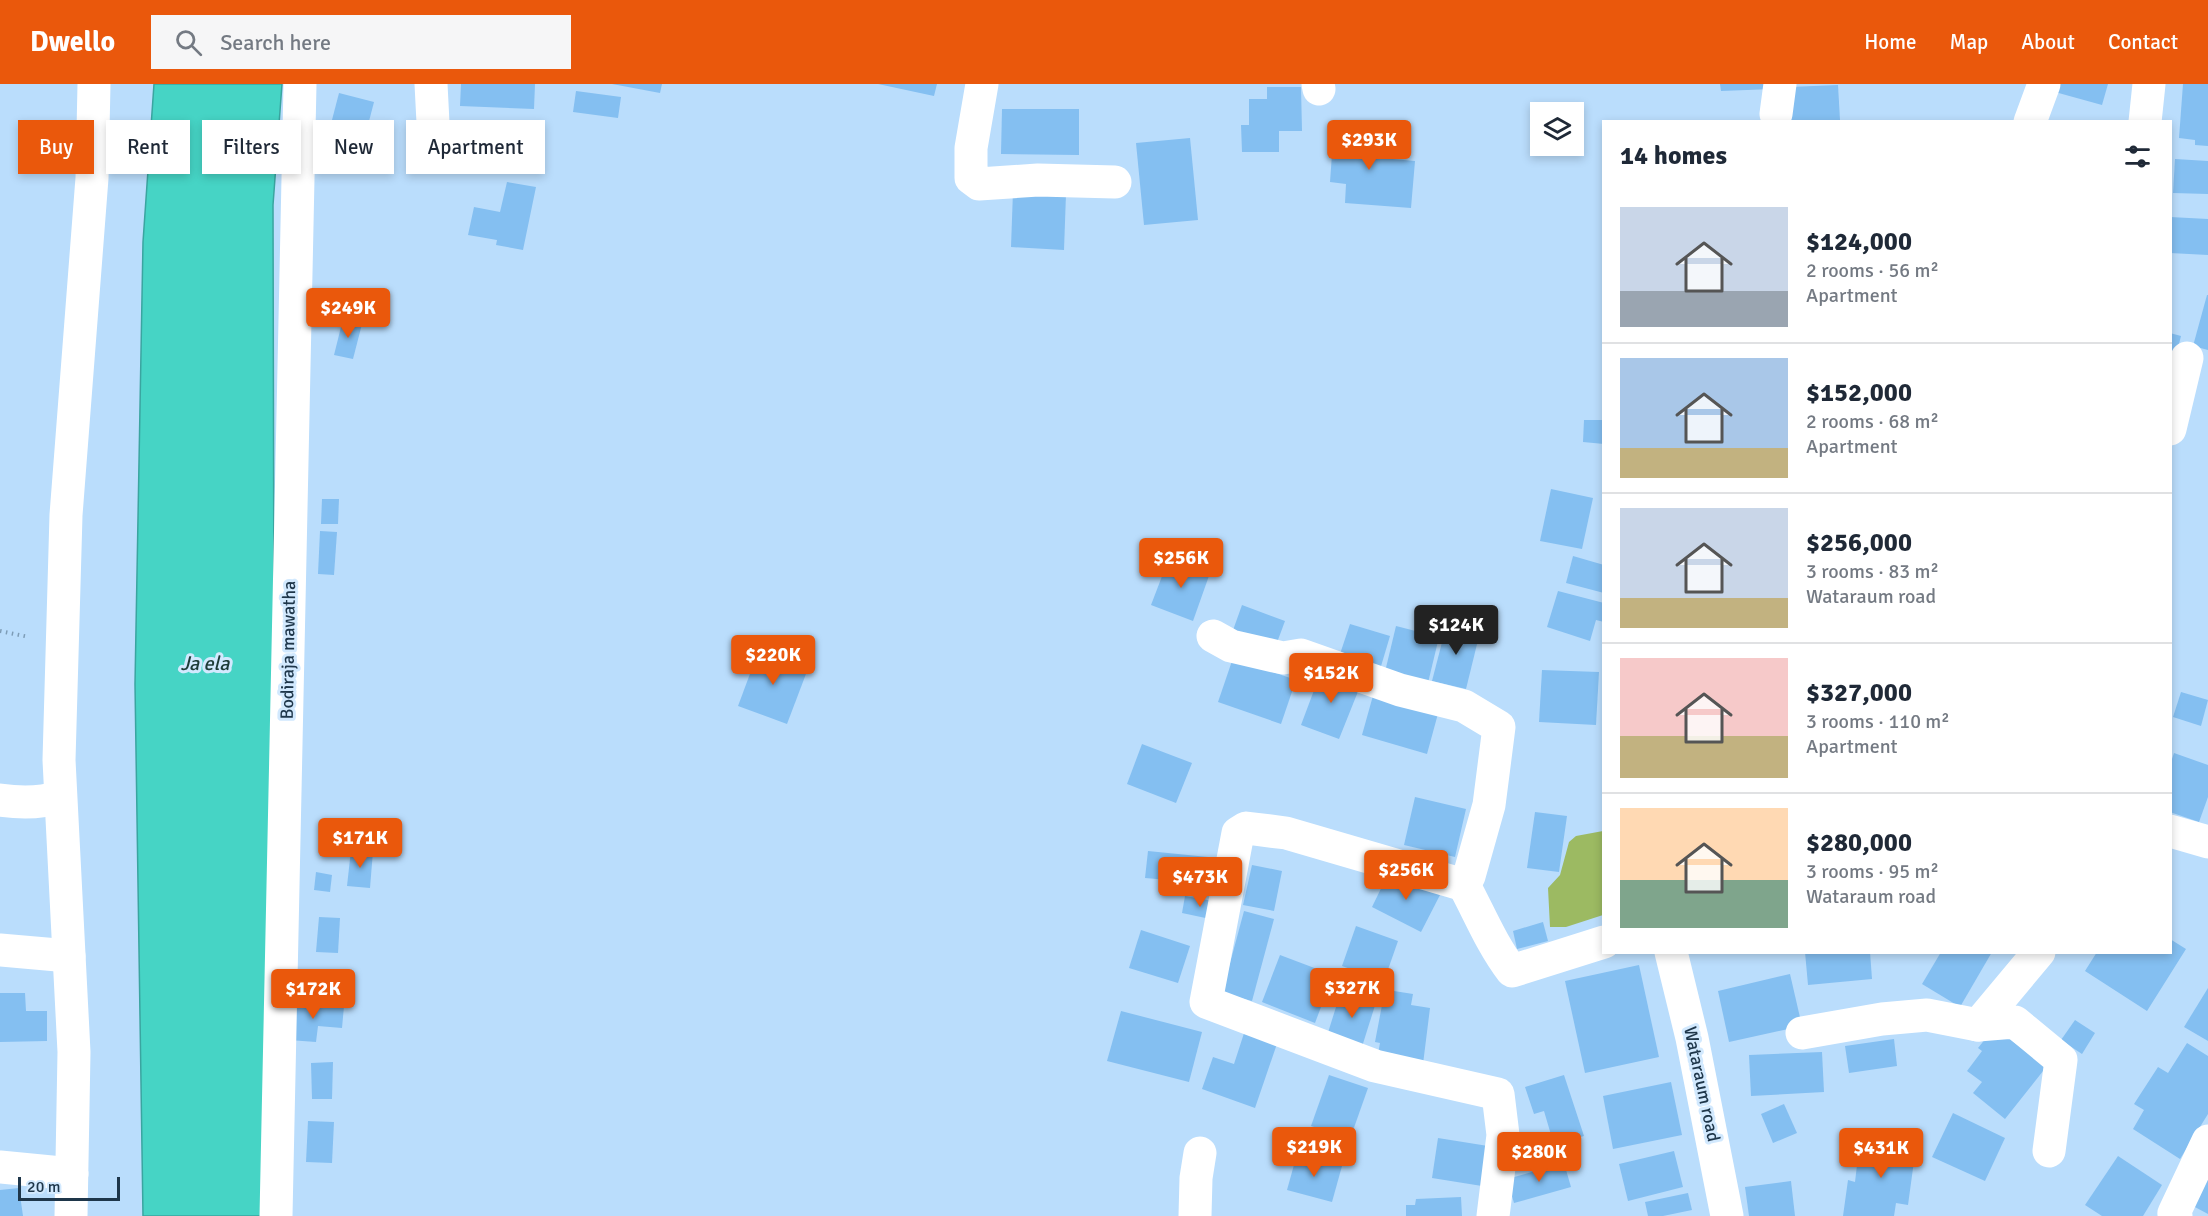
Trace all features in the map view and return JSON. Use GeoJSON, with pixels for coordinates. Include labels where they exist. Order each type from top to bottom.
{"type":"FeatureCollection","features":[{"type":"Feature","properties":{"kind":"street"},"geometry":{"type":"LineString","coordinates":[[71,1216],[74,1052],[60,797],[66,515],[92,178],[94,84]]}},
{"type":"Feature","properties":{"kind":"street","name":"Bodiraja mawatha"},"geometry":{"type":"LineString","coordinates":[[276,1216],[300,84]]}},
{"type":"Feature","properties":{"kind":"street"},"geometry":{"type":"LineString","coordinates":[[431,84],[433,120]]}},
{"type":"Feature","properties":{"kind":"street"},"geometry":{"type":"LineString","coordinates":[[982,84],[971,148],[971,178],[979,184],[1038,180],[1115,182]]}},
{"type":"Feature","properties":{"kind":"street"},"geometry":{"type":"LineString","coordinates":[[2031,120],[2044,84]]}},
{"type":"Feature","properties":{"kind":"street"},"geometry":{"type":"LineString","coordinates":[[2145,120],[2149,84]]}},
{"type":"Feature","properties":{"kind":"street"},"geometry":{"type":"LineString","coordinates":[[2172,421],[2187,358]]}},
{"type":"Feature","properties":{"kind":"street"},"geometry":{"type":"LineString","coordinates":[[1213,636],[1230,646],[1283,658],[1301,655],[1400,690],[1464,706],[1499,727],[1489,805],[1470,876],[1464,885]]}},
{"type":"Feature","properties":{"kind":"street"},"geometry":{"type":"LineString","coordinates":[[0,800],[28,802],[60,797]]}},
{"type":"Feature","properties":{"kind":"street"},"geometry":{"type":"LineString","coordinates":[[1493,1216],[1503,1135],[1498,1094],[1375,1066],[1206,1002],[1238,833],[1246,828],[1286,832],[1464,885],[1483,919],[1495,949],[1512,971],[1602,943]]}},
{"type":"Feature","properties":{"kind":"street"},"geometry":{"type":"LineString","coordinates":[[2172,832],[2208,842]]}},
{"type":"Feature","properties":{"kind":"street"},"geometry":{"type":"LineString","coordinates":[[0,950],[69,956]]}},
{"type":"Feature","properties":{"kind":"street","name":"Wataraum road"},"geometry":{"type":"LineString","coordinates":[[1671,954],[1697,1060],[1727,1216]]}},
{"type":"Feature","properties":{"kind":"street"},"geometry":{"type":"LineString","coordinates":[[1978,1025],[2037,954]]}},
{"type":"Feature","properties":{"kind":"street"},"geometry":{"type":"LineString","coordinates":[[1802,1033],[1882,1019],[1927,1016],[1978,1025],[2015,1022],[2061,1060],[2049,1151]]}},
{"type":"Feature","properties":{"kind":"street"},"geometry":{"type":"LineString","coordinates":[[2176,1216],[2174,1214],[2185,1187],[2208,1141]]}},
{"type":"Feature","properties":{"kind":"street"},"geometry":{"type":"LineString","coordinates":[[1195,1216],[1196,1178],[1200,1153]]}},
{"type":"Feature","properties":{"kind":"street"},"geometry":{"type":"LineString","coordinates":[[0,1167],[72,1174]]}},
{"type":"Feature","properties":{"kind":"shaded area"},"geometry":{"type":"Polygon","coordinates":[[[1602,831],[1602,915],[1566,927],[1550,927],[1548,888],[1560,875],[1569,842],[1576,836],[1602,831]]]}},
{"type":"Feature","properties":{"kind":"water","name":"Ja ela"},"geometry":{"type":"Polygon","coordinates":[[[154,84],[282,84],[279,120],[202,120],[202,174],[275,174],[273,205],[274,641],[268,1216],[143,1216],[135,684],[143,242],[148,174],[190,174],[190,120],[151,120],[154,84]]]}},
{"type":"Feature","properties":{"kind":"building"},"geometry":{"type":"Polygon","coordinates":[[[461,84],[535,84],[534,109],[460,106],[461,84]]]}},
{"type":"Feature","properties":{"kind":"building"},"geometry":{"type":"Polygon","coordinates":[[[612,84],[662,84],[660,93],[612,84]]]}},
{"type":"Feature","properties":{"kind":"building"},"geometry":{"type":"Polygon","coordinates":[[[878,84],[937,84],[934,96],[878,84]]]}},
{"type":"Feature","properties":{"kind":"building"},"geometry":{"type":"Polygon","coordinates":[[[1720,84],[1773,84],[1773,89],[1721,91],[1720,84]]]}},
{"type":"Feature","properties":{"kind":"building"},"geometry":{"type":"Polygon","coordinates":[[[2057,84],[2108,84],[2102,105],[2055,92],[2057,84]]]}},
{"type":"Feature","properties":{"kind":"building"},"geometry":{"type":"Polygon","coordinates":[[[2183,84],[2208,84],[2208,146],[2195,145],[2195,140],[2179,138],[2183,84]]]}},
{"type":"Feature","properties":{"kind":"building"},"geometry":{"type":"Polygon","coordinates":[[[1838,85],[1840,120],[1791,120],[1790,87],[1838,85]]]}},
{"type":"Feature","properties":{"kind":"building"},"geometry":{"type":"Polygon","coordinates":[[[1267,87],[1301,87],[1302,131],[1279,131],[1279,152],[1242,152],[1241,125],[1249,125],[1249,99],[1267,99],[1267,87]]]}},
{"type":"Feature","properties":{"kind":"building"},"geometry":{"type":"Polygon","coordinates":[[[576,91],[621,97],[618,118],[573,112],[576,91]]]}},
{"type":"Feature","properties":{"kind":"building"},"geometry":{"type":"Polygon","coordinates":[[[339,93],[374,102],[369,120],[332,120],[339,93]]]}},
{"type":"Feature","properties":{"kind":"building"},"geometry":{"type":"Polygon","coordinates":[[[1002,109],[1079,109],[1079,155],[1001,154],[1002,109]]]}},
{"type":"Feature","properties":{"kind":"building"},"geometry":{"type":"Polygon","coordinates":[[[1334,126],[1372,129],[1370,157],[1415,161],[1411,208],[1345,203],[1346,184],[1330,182],[1334,126]]]}},
{"type":"Feature","properties":{"kind":"building"},"geometry":{"type":"Polygon","coordinates":[[[1190,138],[1198,220],[1144,225],[1136,143],[1190,138]]]}},
{"type":"Feature","properties":{"kind":"building"},"geometry":{"type":"Polygon","coordinates":[[[2175,159],[2208,161],[2208,194],[2173,193],[2175,159]]]}},
{"type":"Feature","properties":{"kind":"building"},"geometry":{"type":"Polygon","coordinates":[[[507,182],[536,187],[523,250],[496,245],[497,240],[468,235],[474,207],[500,212],[507,182]]]}},
{"type":"Feature","properties":{"kind":"building"},"geometry":{"type":"Polygon","coordinates":[[[1013,191],[1066,194],[1064,250],[1011,247],[1013,191]]]}},
{"type":"Feature","properties":{"kind":"building"},"geometry":{"type":"Polygon","coordinates":[[[2172,217],[2208,219],[2208,255],[2172,253],[2172,217]]]}},
{"type":"Feature","properties":{"kind":"building"},"geometry":{"type":"Polygon","coordinates":[[[2208,295],[2208,350],[2193,346],[2208,295]]]}},
{"type":"Feature","properties":{"kind":"building"},"geometry":{"type":"Polygon","coordinates":[[[343,319],[362,324],[353,359],[334,355],[343,319]]]}},
{"type":"Feature","properties":{"kind":"building"},"geometry":{"type":"Polygon","coordinates":[[[2172,334],[2181,336],[2172,372],[2172,334]]]}},
{"type":"Feature","properties":{"kind":"building"},"geometry":{"type":"Polygon","coordinates":[[[1584,420],[1602,420],[1602,444],[1583,442],[1584,420]]]}},
{"type":"Feature","properties":{"kind":"building"},"geometry":{"type":"Polygon","coordinates":[[[1551,489],[1593,498],[1582,549],[1540,541],[1551,489]]]}},
{"type":"Feature","properties":{"kind":"building"},"geometry":{"type":"Polygon","coordinates":[[[322,499],[339,499],[338,524],[321,524],[322,499]]]}},
{"type":"Feature","properties":{"kind":"building"},"geometry":{"type":"Polygon","coordinates":[[[320,531],[337,532],[334,575],[318,574],[320,531]]]}},
{"type":"Feature","properties":{"kind":"building"},"geometry":{"type":"Polygon","coordinates":[[[1573,556],[1602,564],[1602,592],[1566,583],[1573,556]]]}},
{"type":"Feature","properties":{"kind":"building"},"geometry":{"type":"Polygon","coordinates":[[[1169,558],[1210,573],[1193,621],[1151,605],[1169,558]]]}},
{"type":"Feature","properties":{"kind":"building"},"geometry":{"type":"Polygon","coordinates":[[[1558,591],[1602,602],[1602,622],[1596,620],[1590,641],[1547,627],[1558,591]]]}},
{"type":"Feature","properties":{"kind":"building"},"geometry":{"type":"Polygon","coordinates":[[[1242,605],[1285,621],[1275,648],[1232,633],[1242,605]]]}},
{"type":"Feature","properties":{"kind":"building"},"geometry":{"type":"Polygon","coordinates":[[[1447,623],[1480,632],[1466,689],[1432,681],[1447,623]]]}},
{"type":"Feature","properties":{"kind":"building"},"geometry":{"type":"Polygon","coordinates":[[[1350,624],[1390,636],[1379,673],[1338,660],[1350,624]]]}},
{"type":"Feature","properties":{"kind":"building"},"geometry":{"type":"Polygon","coordinates":[[[1396,626],[1439,637],[1427,687],[1384,676],[1396,626]]]}},
{"type":"Feature","properties":{"kind":"building"},"geometry":{"type":"Polygon","coordinates":[[[760,647],[809,666],[787,724],[738,706],[760,647]]]}},
{"type":"Feature","properties":{"kind":"building"},"geometry":{"type":"Polygon","coordinates":[[[1233,658],[1296,680],[1281,724],[1218,702],[1233,658]]]}},
{"type":"Feature","properties":{"kind":"building"},"geometry":{"type":"Polygon","coordinates":[[[1322,669],[1361,684],[1339,739],[1301,725],[1322,669]]]}},
{"type":"Feature","properties":{"kind":"building"},"geometry":{"type":"Polygon","coordinates":[[[1542,670],[1599,672],[1596,725],[1539,722],[1542,670]]]}},
{"type":"Feature","properties":{"kind":"building"},"geometry":{"type":"Polygon","coordinates":[[[1374,692],[1439,710],[1427,754],[1362,735],[1374,692]]]}},
{"type":"Feature","properties":{"kind":"building"},"geometry":{"type":"Polygon","coordinates":[[[2181,692],[2208,700],[2201,726],[2173,717],[2181,692]]]}},
{"type":"Feature","properties":{"kind":"building"},"geometry":{"type":"Polygon","coordinates":[[[1142,744],[1192,763],[1176,803],[1127,784],[1142,744]]]}},
{"type":"Feature","properties":{"kind":"building"},"geometry":{"type":"Polygon","coordinates":[[[2174,753],[2208,765],[2208,797],[2199,822],[2172,813],[2174,753]]]}},
{"type":"Feature","properties":{"kind":"building"},"geometry":{"type":"Polygon","coordinates":[[[1415,797],[1466,809],[1455,857],[1404,845],[1415,797]]]}},
{"type":"Feature","properties":{"kind":"building"},"geometry":{"type":"Polygon","coordinates":[[[1535,812],[1567,816],[1559,872],[1527,868],[1535,812]]]}},
{"type":"Feature","properties":{"kind":"building"},"geometry":{"type":"Polygon","coordinates":[[[351,850],[373,851],[370,888],[347,886],[351,850]]]}},
{"type":"Feature","properties":{"kind":"building"},"geometry":{"type":"Polygon","coordinates":[[[1148,851],[1218,858],[1215,884],[1145,878],[1148,851]]]}},
{"type":"Feature","properties":{"kind":"building"},"geometry":{"type":"Polygon","coordinates":[[[1252,865],[1282,871],[1274,911],[1243,905],[1252,865]]]}},
{"type":"Feature","properties":{"kind":"building"},"geometry":{"type":"Polygon","coordinates":[[[1390,870],[1440,895],[1421,932],[1372,907],[1390,870]]]}},
{"type":"Feature","properties":{"kind":"building"},"geometry":{"type":"Polygon","coordinates":[[[316,872],[332,875],[330,892],[314,890],[316,872]]]}},
{"type":"Feature","properties":{"kind":"building"},"geometry":{"type":"Polygon","coordinates":[[[1185,896],[1219,902],[1215,920],[1182,913],[1185,896]]]}},
{"type":"Feature","properties":{"kind":"building"},"geometry":{"type":"Polygon","coordinates":[[[1244,911],[1274,919],[1252,1001],[1222,993],[1244,911]]]}},
{"type":"Feature","properties":{"kind":"building"},"geometry":{"type":"Polygon","coordinates":[[[319,917],[340,918],[338,953],[316,952],[319,917]]]}},
{"type":"Feature","properties":{"kind":"building"},"geometry":{"type":"Polygon","coordinates":[[[1543,922],[1548,941],[1517,949],[1513,931],[1543,922]]]}},
{"type":"Feature","properties":{"kind":"building"},"geometry":{"type":"Polygon","coordinates":[[[1356,926],[1398,941],[1384,981],[1342,966],[1356,926]]]}},
{"type":"Feature","properties":{"kind":"building"},"geometry":{"type":"Polygon","coordinates":[[[1141,930],[1190,946],[1178,983],[1129,968],[1141,930]]]}},
{"type":"Feature","properties":{"kind":"building"},"geometry":{"type":"Polygon","coordinates":[[[2172,940],[2186,949],[2147,1011],[2085,971],[2096,954],[2172,954],[2172,940]]]}},
{"type":"Feature","properties":{"kind":"building"},"geometry":{"type":"Polygon","coordinates":[[[1805,954],[1870,954],[1872,979],[1808,985],[1805,954]]]}},
{"type":"Feature","properties":{"kind":"building"},"geometry":{"type":"Polygon","coordinates":[[[1940,954],[1991,954],[1960,1007],[1922,984],[1940,954]]]}},
{"type":"Feature","properties":{"kind":"building"},"geometry":{"type":"Polygon","coordinates":[[[1280,955],[1333,975],[1315,1023],[1262,1002],[1280,955]]]}},
{"type":"Feature","properties":{"kind":"building"},"geometry":{"type":"Polygon","coordinates":[[[1639,965],[1659,1057],[1585,1073],[1565,981],[1639,965]]]}},
{"type":"Feature","properties":{"kind":"building"},"geometry":{"type":"Polygon","coordinates":[[[1790,974],[1802,1026],[1729,1042],[1718,991],[1790,974]]]}},
{"type":"Feature","properties":{"kind":"building"},"geometry":{"type":"Polygon","coordinates":[[[1342,988],[1377,999],[1361,1050],[1326,1039],[1342,988]]]}},
{"type":"Feature","properties":{"kind":"building"},"geometry":{"type":"Polygon","coordinates":[[[2208,988],[2208,1041],[2184,1027],[2208,988]]]}},
{"type":"Feature","properties":{"kind":"building"},"geometry":{"type":"Polygon","coordinates":[[[1394,991],[1413,994],[1411,1005],[1430,1008],[1422,1072],[1377,1059],[1380,1043],[1375,1042],[1382,1005],[1387,1006],[1388,1001],[1393,1001],[1394,991]]]}},
{"type":"Feature","properties":{"kind":"building"},"geometry":{"type":"Polygon","coordinates":[[[0,993],[25,993],[26,1011],[47,1011],[47,1041],[0,1042],[0,993]]]}},
{"type":"Feature","properties":{"kind":"building"},"geometry":{"type":"Polygon","coordinates":[[[293,1001],[344,1006],[342,1028],[318,1026],[316,1042],[289,1040],[293,1001]]]}},
{"type":"Feature","properties":{"kind":"building"},"geometry":{"type":"Polygon","coordinates":[[[1121,1011],[1202,1032],[1189,1082],[1107,1061],[1121,1011]]]}},
{"type":"Feature","properties":{"kind":"building"},"geometry":{"type":"Polygon","coordinates":[[[2075,1020],[2095,1033],[2082,1054],[2061,1040],[2075,1020]]]}},
{"type":"Feature","properties":{"kind":"building"},"geometry":{"type":"Polygon","coordinates":[[[1247,1024],[1280,1035],[1255,1108],[1202,1089],[1213,1057],[1234,1064],[1247,1024]]]}},
{"type":"Feature","properties":{"kind":"building"},"geometry":{"type":"Polygon","coordinates":[[[1994,1028],[2047,1066],[2005,1119],[1973,1093],[1982,1082],[1967,1071],[1982,1051],[1978,1048],[1994,1028]]]}},
{"type":"Feature","properties":{"kind":"building"},"geometry":{"type":"Polygon","coordinates":[[[1894,1039],[1897,1066],[1849,1073],[1845,1046],[1894,1039]]]}},
{"type":"Feature","properties":{"kind":"building"},"geometry":{"type":"Polygon","coordinates":[[[2187,1043],[2208,1056],[2208,1114],[2180,1159],[2133,1129],[2144,1110],[2134,1104],[2158,1067],[2168,1073],[2187,1043]]]}},
{"type":"Feature","properties":{"kind":"building"},"geometry":{"type":"Polygon","coordinates":[[[1822,1052],[1824,1092],[1751,1096],[1749,1055],[1822,1052]]]}},
{"type":"Feature","properties":{"kind":"building"},"geometry":{"type":"Polygon","coordinates":[[[333,1062],[332,1099],[312,1099],[311,1063],[333,1062]]]}},
{"type":"Feature","properties":{"kind":"building"},"geometry":{"type":"Polygon","coordinates":[[[1329,1075],[1368,1088],[1350,1139],[1311,1126],[1329,1075]]]}},
{"type":"Feature","properties":{"kind":"building"},"geometry":{"type":"Polygon","coordinates":[[[1564,1075],[1584,1136],[1554,1145],[1544,1111],[1534,1114],[1525,1087],[1564,1075]]]}},
{"type":"Feature","properties":{"kind":"building"},"geometry":{"type":"Polygon","coordinates":[[[1671,1082],[1682,1135],[1613,1149],[1603,1096],[1671,1082]]]}},
{"type":"Feature","properties":{"kind":"building"},"geometry":{"type":"Polygon","coordinates":[[[1784,1104],[1797,1133],[1773,1143],[1761,1114],[1784,1104]]]}},
{"type":"Feature","properties":{"kind":"building"},"geometry":{"type":"Polygon","coordinates":[[[1953,1113],[2005,1138],[1985,1181],[1932,1157],[1953,1113]]]}},
{"type":"Feature","properties":{"kind":"building"},"geometry":{"type":"Polygon","coordinates":[[[308,1121],[334,1122],[332,1163],[306,1162],[308,1121]]]}},
{"type":"Feature","properties":{"kind":"building"},"geometry":{"type":"Polygon","coordinates":[[[1891,1136],[1917,1139],[1908,1205],[1896,1203],[1894,1216],[1843,1216],[1848,1180],[1855,1182],[1860,1140],[1880,1142],[1877,1163],[1888,1165],[1891,1136]]]}},
{"type":"Feature","properties":{"kind":"building"},"geometry":{"type":"Polygon","coordinates":[[[1438,1138],[1488,1146],[1482,1186],[1432,1178],[1438,1138]]]}},
{"type":"Feature","properties":{"kind":"building"},"geometry":{"type":"Polygon","coordinates":[[[1674,1151],[1683,1187],[1628,1201],[1619,1164],[1674,1151]]]}},
{"type":"Feature","properties":{"kind":"building"},"geometry":{"type":"Polygon","coordinates":[[[1297,1154],[1342,1166],[1332,1202],[1287,1190],[1297,1154]]]}},
{"type":"Feature","properties":{"kind":"building"},"geometry":{"type":"Polygon","coordinates":[[[2118,1156],[2162,1185],[2143,1216],[2102,1216],[2085,1205],[2118,1156]]]}},
{"type":"Feature","properties":{"kind":"building"},"geometry":{"type":"Polygon","coordinates":[[[1564,1163],[1571,1187],[1514,1203],[1507,1179],[1564,1163]]]}},
{"type":"Feature","properties":{"kind":"building"},"geometry":{"type":"Polygon","coordinates":[[[2208,1176],[2208,1214],[2193,1206],[2208,1176]]]}},
{"type":"Feature","properties":{"kind":"building"},"geometry":{"type":"Polygon","coordinates":[[[1791,1181],[1795,1216],[1749,1216],[1745,1187],[1791,1181]]]}},
{"type":"Feature","properties":{"kind":"building"},"geometry":{"type":"Polygon","coordinates":[[[19,1188],[23,1216],[0,1216],[0,1190],[19,1188]]]}},
{"type":"Feature","properties":{"kind":"building"},"geometry":{"type":"Polygon","coordinates":[[[1688,1193],[1692,1210],[1663,1216],[1648,1216],[1645,1202],[1688,1193]]]}},
{"type":"Feature","properties":{"kind":"building"},"geometry":{"type":"Polygon","coordinates":[[[1461,1197],[1462,1216],[1406,1216],[1406,1205],[1415,1205],[1416,1199],[1461,1197]]]}}]}
